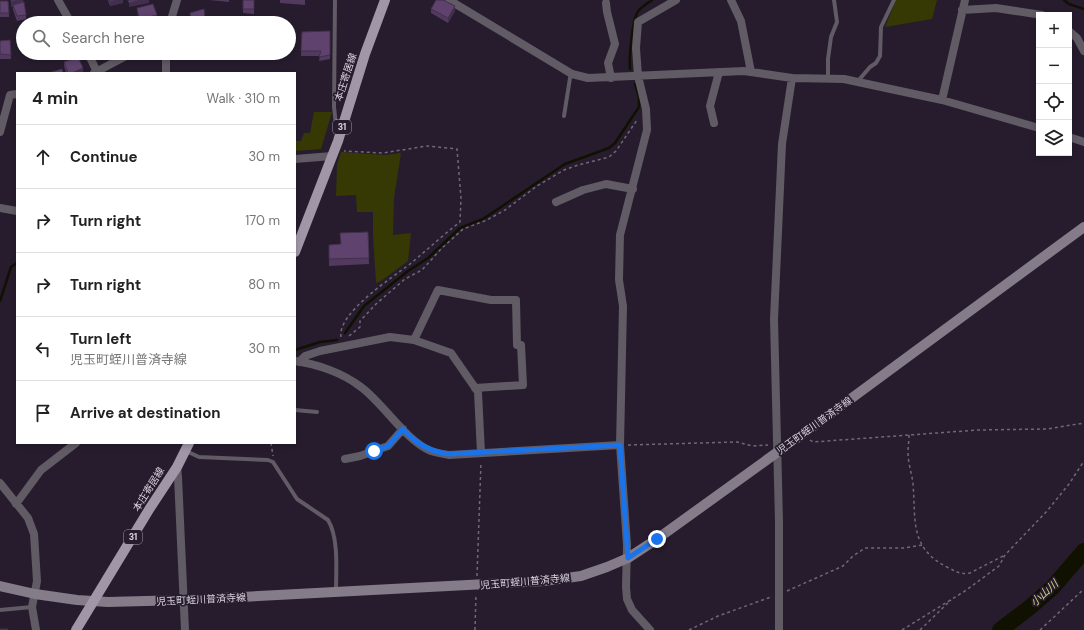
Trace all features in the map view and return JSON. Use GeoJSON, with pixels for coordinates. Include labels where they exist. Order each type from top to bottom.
{"type":"FeatureCollection","features":[{"type":"Feature","properties":{"kind":"main road","name":"本庄寄居線"},"geometry":{"type":"LineString","coordinates":[[296,248],[338,141],[365,54],[385,0]]}},
{"type":"Feature","properties":{"kind":"main road","name":"児玉町蛭川普済寺線"},"geometry":{"type":"LineString","coordinates":[[0,586],[35,594],[94,602],[184,600],[477,585],[565,579],[581,576],[628,558],[657,539],[777,448],[802,434],[1084,227]]}},
{"type":"Feature","properties":{"kind":"main road","name":"本庄寄居線"},"geometry":{"type":"LineString","coordinates":[[76,630],[150,508],[177,467],[185,445]]}},
{"type":"Feature","properties":{"kind":"street"},"geometry":{"type":"LineString","coordinates":[[58,0],[67,16]]}},
{"type":"Feature","properties":{"kind":"street"},"geometry":{"type":"LineString","coordinates":[[172,16],[177,0]]}},
{"type":"Feature","properties":{"kind":"street"},"geometry":{"type":"LineString","coordinates":[[449,0],[572,74],[588,78],[744,71],[792,78],[844,79],[942,100],[1036,127]]}},
{"type":"Feature","properties":{"kind":"street"},"geometry":{"type":"LineString","coordinates":[[650,630],[632,610],[627,599],[626,587],[628,558],[620,445],[623,306],[619,280],[620,235],[648,130],[646,109],[638,76],[636,48],[638,22],[676,0]]}},
{"type":"Feature","properties":{"kind":"street"},"geometry":{"type":"LineString","coordinates":[[731,0],[741,21],[751,72]]}},
{"type":"Feature","properties":{"kind":"street"},"geometry":{"type":"LineString","coordinates":[[942,100],[965,0]]}},
{"type":"Feature","properties":{"kind":"street"},"geometry":{"type":"LineString","coordinates":[[606,3],[615,44],[608,63],[611,78]]}},
{"type":"Feature","properties":{"kind":"street"},"geometry":{"type":"LineString","coordinates":[[962,10],[996,8],[1036,14]]}},
{"type":"Feature","properties":{"kind":"street"},"geometry":{"type":"LineString","coordinates":[[1072,34],[1077,38],[1084,51]]}},
{"type":"Feature","properties":{"kind":"street"},"geometry":{"type":"LineString","coordinates":[[91,60],[96,72],[118,60]]}},
{"type":"Feature","properties":{"kind":"street"},"geometry":{"type":"LineString","coordinates":[[166,60],[166,72]]}},
{"type":"Feature","properties":{"kind":"street"},"geometry":{"type":"LineString","coordinates":[[714,123],[710,106],[719,72]]}},
{"type":"Feature","properties":{"kind":"street"},"geometry":{"type":"LineString","coordinates":[[779,630],[779,522],[774,320],[782,144],[792,78]]}},
{"type":"Feature","properties":{"kind":"street"},"geometry":{"type":"LineString","coordinates":[[0,132],[10,95],[16,94]]}},
{"type":"Feature","properties":{"kind":"street"},"geometry":{"type":"LineString","coordinates":[[1072,139],[1084,142]]}},
{"type":"Feature","properties":{"kind":"street"},"geometry":{"type":"LineString","coordinates":[[296,159],[333,153]]}},
{"type":"Feature","properties":{"kind":"street"},"geometry":{"type":"LineString","coordinates":[[556,202],[583,190],[606,184],[633,189]]}},
{"type":"Feature","properties":{"kind":"street"},"geometry":{"type":"LineString","coordinates":[[0,208],[16,211]]}},
{"type":"Feature","properties":{"kind":"street"},"geometry":{"type":"LineString","coordinates":[[414,340],[438,290],[491,300],[516,300],[517,344],[521,345],[523,385],[475,388]]}},
{"type":"Feature","properties":{"kind":"street"},"geometry":{"type":"LineString","coordinates":[[297,362],[305,356],[320,351],[390,337],[414,340],[451,353],[478,392],[481,453]]}},
{"type":"Feature","properties":{"kind":"street"},"geometry":{"type":"LineString","coordinates":[[297,362],[325,369],[347,377],[362,387],[410,437],[430,450],[449,454],[620,445]]}},
{"type":"Feature","properties":{"kind":"street"},"geometry":{"type":"LineString","coordinates":[[345,459],[360,456],[388,446],[403,429]]}},
{"type":"Feature","properties":{"kind":"street"},"geometry":{"type":"LineString","coordinates":[[16,504],[41,470],[75,444]]}},
{"type":"Feature","properties":{"kind":"street"},"geometry":{"type":"LineString","coordinates":[[177,467],[185,630]]}},
{"type":"Feature","properties":{"kind":"street"},"geometry":{"type":"LineString","coordinates":[[0,483],[28,518],[34,534],[36,581],[32,607],[36,630]]}},
{"type":"Feature","properties":{"kind":"lane"},"geometry":{"type":"LineString","coordinates":[[335,0],[334,107],[338,141]]}},
{"type":"Feature","properties":{"kind":"lane"},"geometry":{"type":"LineString","coordinates":[[828,78],[831,37],[837,22],[834,0]]}},
{"type":"Feature","properties":{"kind":"lane"},"geometry":{"type":"LineString","coordinates":[[858,82],[870,67],[876,63],[880,56],[881,27],[894,0]]}},
{"type":"Feature","properties":{"kind":"lane"},"geometry":{"type":"LineString","coordinates":[[564,116],[570,78],[572,74]]}},
{"type":"Feature","properties":{"kind":"lane"},"geometry":{"type":"LineString","coordinates":[[296,410],[317,412]]}},
{"type":"Feature","properties":{"kind":"lane"},"geometry":{"type":"LineString","coordinates":[[185,445],[199,457],[268,460],[273,462],[297,499],[328,520],[330,524],[334,544],[336,592]]}},
{"type":"Feature","properties":{"kind":"lane"},"geometry":{"type":"LineString","coordinates":[[0,610],[32,607]]}},
{"type":"Feature","properties":{"kind":"path"},"geometry":{"type":"LineString","coordinates":[[343,347],[349,336],[360,326],[360,321],[376,304],[405,279],[422,270],[454,237],[463,230],[487,220],[505,210],[536,186],[564,170],[578,164],[608,157],[616,151],[646,109]]}},
{"type":"Feature","properties":{"kind":"path"},"geometry":{"type":"LineString","coordinates":[[333,153],[383,153],[427,146],[458,149],[461,198],[460,222],[361,302],[346,321],[342,329],[341,334],[343,347]]}},
{"type":"Feature","properties":{"kind":"path"},"geometry":{"type":"LineString","coordinates":[[802,434],[813,442],[978,430],[1046,429],[1084,423]]}},
{"type":"Feature","properties":{"kind":"path"},"geometry":{"type":"LineString","coordinates":[[909,435],[908,454],[913,484],[914,522],[916,530],[928,554],[940,564],[958,573],[964,574],[970,573],[1005,555]]}},
{"type":"Feature","properties":{"kind":"path"},"geometry":{"type":"LineString","coordinates":[[620,445],[737,442],[752,446],[777,448]]}},
{"type":"Feature","properties":{"kind":"path"},"geometry":{"type":"LineString","coordinates":[[271,444],[274,458],[273,462]]}},
{"type":"Feature","properties":{"kind":"path"},"geometry":{"type":"LineString","coordinates":[[475,630],[481,453]]}},
{"type":"Feature","properties":{"kind":"path"},"geometry":{"type":"LineString","coordinates":[[902,630],[954,598],[999,566],[1005,555],[1069,484],[1084,461]]}},
{"type":"Feature","properties":{"kind":"path"},"geometry":{"type":"LineString","coordinates":[[689,630],[718,616],[779,594],[836,570],[865,548],[903,548],[923,545]]}},
{"type":"Feature","properties":{"kind":"path"},"geometry":{"type":"LineString","coordinates":[[1040,630],[1084,589]]}},
{"type":"Feature","properties":{"kind":"path"},"geometry":{"type":"LineString","coordinates":[[920,630],[954,598]]}},
{"type":"Feature","properties":{"kind":"shaded area"},"geometry":{"type":"Polygon","coordinates":[[[896,0],[937,0],[932,19],[885,27],[896,0]]]}},
{"type":"Feature","properties":{"kind":"shaded area"},"geometry":{"type":"Polygon","coordinates":[[[314,112],[332,112],[321,149],[296,151],[296,141],[301,141],[304,133],[310,133],[314,112]]]}},
{"type":"Feature","properties":{"kind":"shaded area"},"geometry":{"type":"Polygon","coordinates":[[[341,152],[386,155],[401,153],[394,198],[393,235],[411,233],[408,261],[376,283],[373,212],[357,212],[356,195],[336,196],[337,164],[341,152]]]}},
{"type":"Feature","properties":{"kind":"building"},"geometry":{"type":"Polygon","coordinates":[[[128,0],[142,0],[129,3],[128,0]]]}},
{"type":"Feature","properties":{"kind":"building"},"geometry":{"type":"Polygon","coordinates":[[[243,0],[254,0],[254,9],[243,9],[243,0]]]}},
{"type":"Feature","properties":{"kind":"building"},"geometry":{"type":"Polygon","coordinates":[[[436,0],[443,0],[455,6],[448,18],[431,9],[436,0]]]}},
{"type":"Feature","properties":{"kind":"building"},"geometry":{"type":"Polygon","coordinates":[[[0,1],[8,1],[9,13],[0,13],[0,1]]]}},
{"type":"Feature","properties":{"kind":"building"},"geometry":{"type":"Polygon","coordinates":[[[24,2],[26,15],[17,16],[13,5],[24,2]]]}},
{"type":"Feature","properties":{"kind":"building"},"geometry":{"type":"Polygon","coordinates":[[[153,4],[157,15],[138,16],[137,8],[153,4]]]}},
{"type":"Feature","properties":{"kind":"building"},"geometry":{"type":"Polygon","coordinates":[[[204,9],[205,16],[190,16],[190,13],[204,9]]]}},
{"type":"Feature","properties":{"kind":"building"},"geometry":{"type":"Polygon","coordinates":[[[330,31],[330,55],[319,57],[321,51],[301,51],[302,32],[330,31]]]}},
{"type":"Feature","properties":{"kind":"building"},"geometry":{"type":"Polygon","coordinates":[[[10,40],[11,55],[0,54],[0,41],[10,40]]]}},
{"type":"Feature","properties":{"kind":"building"},"geometry":{"type":"Polygon","coordinates":[[[70,60],[79,60],[83,68],[74,72],[68,72],[64,62],[70,60]]]}},
{"type":"Feature","properties":{"kind":"building"},"geometry":{"type":"Polygon","coordinates":[[[62,69],[63,72],[52,72],[62,69]]]}},
{"type":"Feature","properties":{"kind":"building"},"geometry":{"type":"Polygon","coordinates":[[[368,232],[369,258],[329,259],[329,245],[341,244],[340,233],[368,232]]]}},
{"type":"Feature","properties":{"kind":"waterway"},"geometry":{"type":"LineString","coordinates":[[630,69],[634,21],[639,10],[652,0]]}},
{"type":"Feature","properties":{"kind":"waterway"},"geometry":{"type":"LineString","coordinates":[[1064,0],[1069,4],[1084,9]]}},
{"type":"Feature","properties":{"kind":"waterway"},"geometry":{"type":"LineString","coordinates":[[345,333],[364,306],[408,271],[428,258],[460,228],[483,219],[565,164],[609,148],[615,143],[639,107],[639,97],[635,84]]}},
{"type":"Feature","properties":{"kind":"waterway"},"geometry":{"type":"LineString","coordinates":[[0,301],[11,267],[16,264]]}},
{"type":"Feature","properties":{"kind":"waterway"},"geometry":{"type":"LineString","coordinates":[[296,350],[320,342],[337,340]]}},
{"type":"Feature","properties":{"kind":"waterway","name":"小山川"},"geometry":{"type":"LineString","coordinates":[[1000,630],[1052,588],[1084,551]]}},
{"type":"Feature","properties":{"kind":"route"},"geometry":{"type":"LineString","coordinates":[[374,451],[388,446],[403,429],[410,437],[430,450],[442,454],[620,445],[628,558],[657,539]]}}]}
